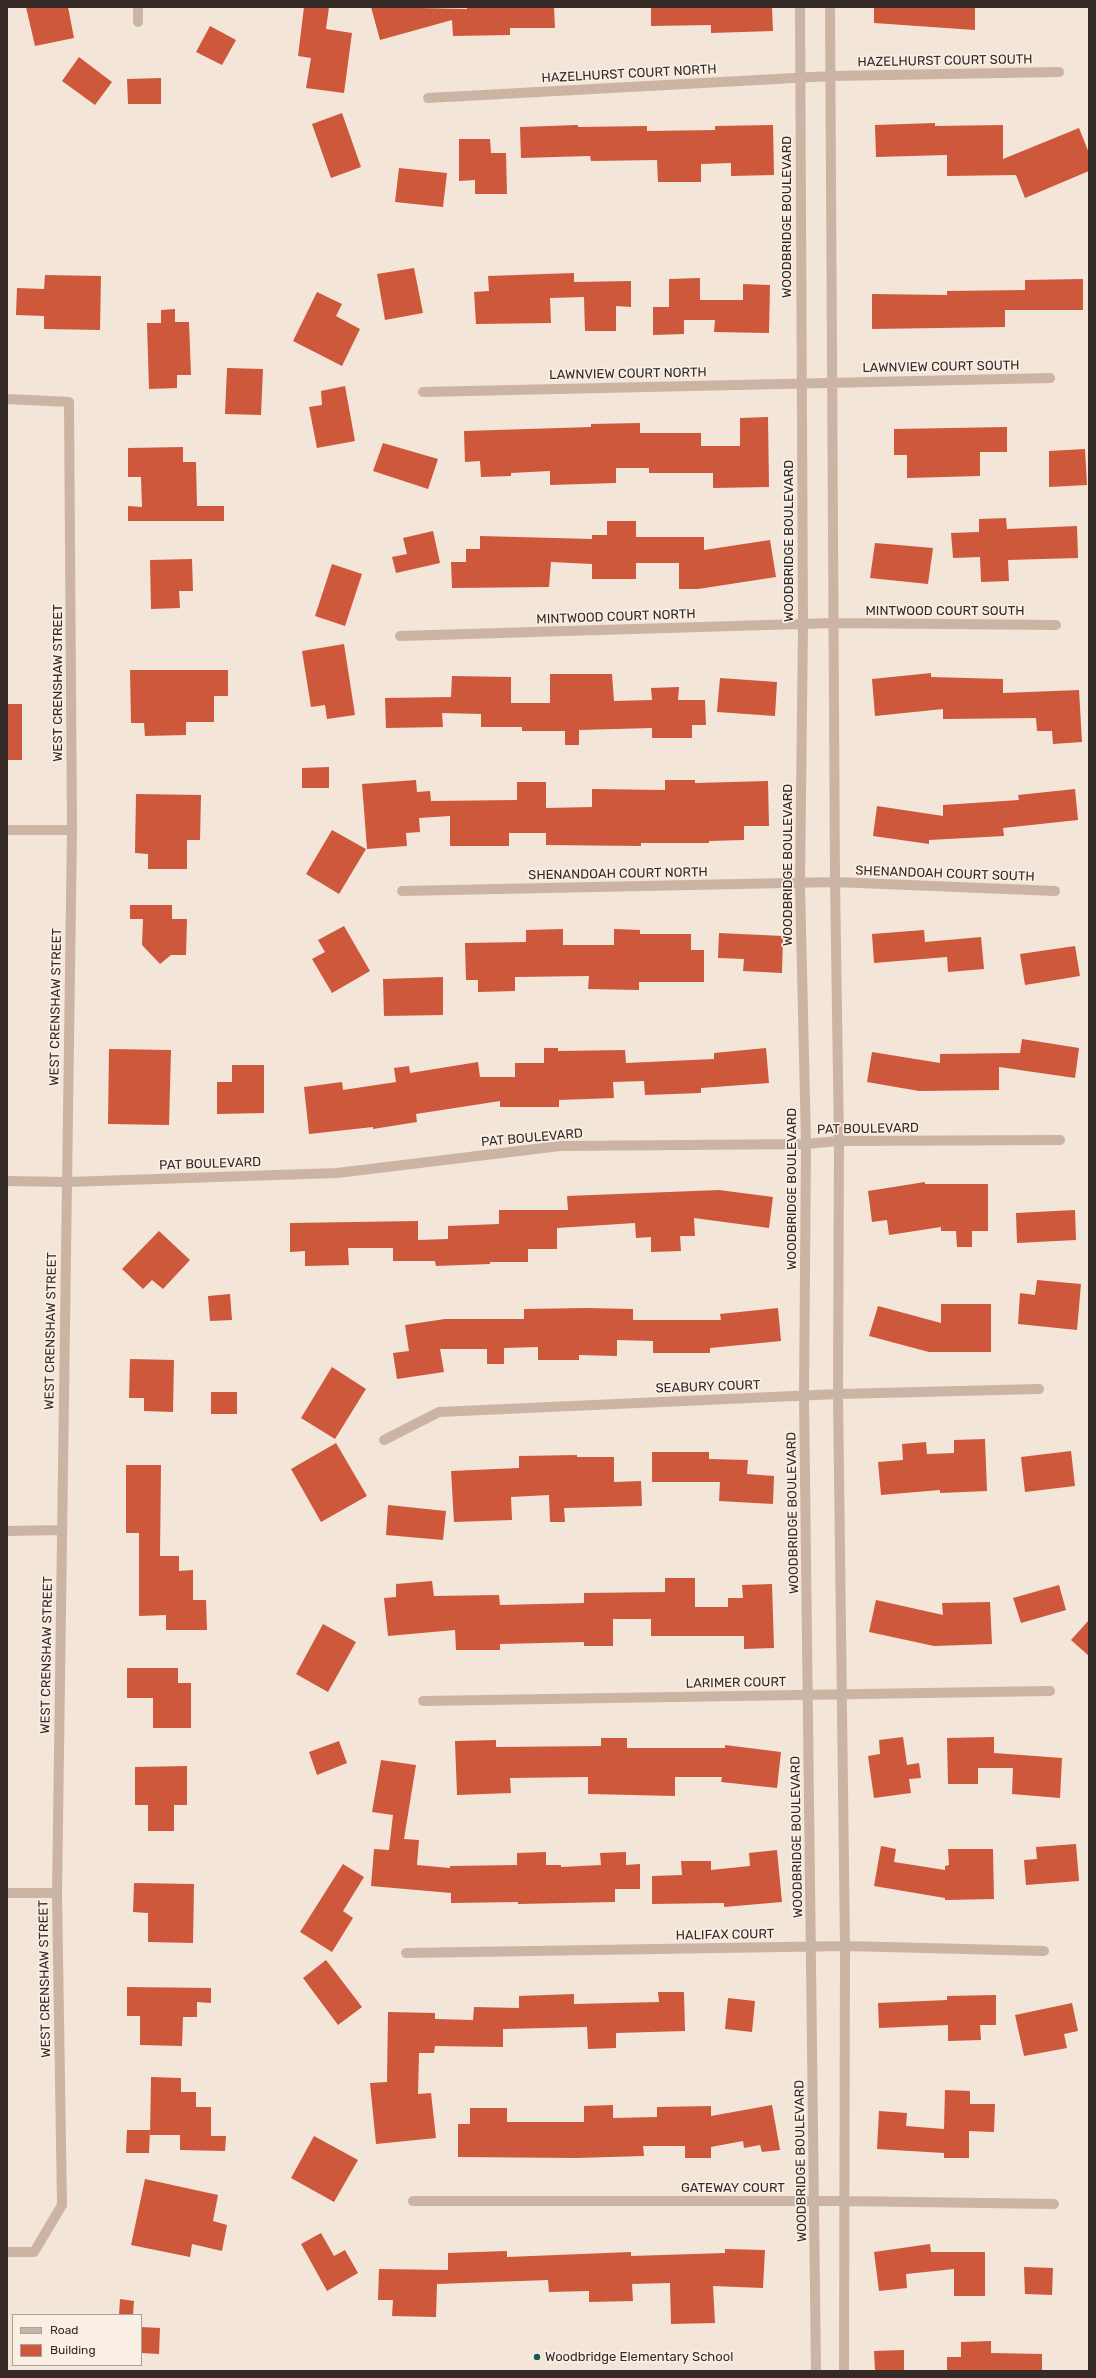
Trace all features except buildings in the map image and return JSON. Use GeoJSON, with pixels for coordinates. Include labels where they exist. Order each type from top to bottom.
{"type":"FeatureCollection","features":[{"type":"Feature","properties":{"kind":"street"},"geometry":{"type":"LineString","coordinates":[[138,7],[138,22]]}},
{"type":"Feature","properties":{"kind":"street","name":"WOODBRIDGE BOULEVARD"},"geometry":{"type":"LineString","coordinates":[[800,7],[803,624],[800,884],[806,1144],[804,1396],[816,2371]]}},
{"type":"Feature","properties":{"kind":"street"},"geometry":{"type":"LineString","coordinates":[[830,7],[838,1141],[838,1394],[845,1946],[844,2371]]}},
{"type":"Feature","properties":{"kind":"street","name":"HAZELHURST COURT SOUTH"},"geometry":{"type":"LineString","coordinates":[[831,76],[1059,72]]}},
{"type":"Feature","properties":{"kind":"street","name":"HAZELHURST COURT NORTH"},"geometry":{"type":"LineString","coordinates":[[428,98],[831,76]]}},
{"type":"Feature","properties":{"kind":"street","name":"LAWNVIEW COURT SOUTH"},"geometry":{"type":"LineString","coordinates":[[833,382],[1050,378]]}},
{"type":"Feature","properties":{"kind":"street","name":"LAWNVIEW COURT NORTH"},"geometry":{"type":"LineString","coordinates":[[423,392],[833,382]]}},
{"type":"Feature","properties":{"kind":"street","name":"WEST CRENSHAW STREET"},"geometry":{"type":"LineString","coordinates":[[7,399],[69,402],[72,830],[57,1893],[62,2205],[34,2252],[7,2252]]}},
{"type":"Feature","properties":{"kind":"street","name":"MINTWOOD COURT NORTH"},"geometry":{"type":"LineString","coordinates":[[400,636],[834,623]]}},
{"type":"Feature","properties":{"kind":"street","name":"MINTWOOD COURT SOUTH"},"geometry":{"type":"LineString","coordinates":[[834,623],[1056,625]]}},
{"type":"Feature","properties":{"kind":"street"},"geometry":{"type":"LineString","coordinates":[[7,830],[72,830]]}},
{"type":"Feature","properties":{"kind":"street","name":"SHENANDOAH COURT NORTH"},"geometry":{"type":"LineString","coordinates":[[402,891],[800,884],[835,882]]}},
{"type":"Feature","properties":{"kind":"street","name":"SHENANDOAH COURT SOUTH"},"geometry":{"type":"LineString","coordinates":[[835,882],[1055,891]]}},
{"type":"Feature","properties":{"kind":"street","name":"PAT BOULEVARD"},"geometry":{"type":"LineString","coordinates":[[7,1181],[67,1182],[336,1173],[560,1146],[806,1144],[838,1141],[1060,1140]]}},
{"type":"Feature","properties":{"kind":"street","name":"SEABURY COURT"},"geometry":{"type":"LineString","coordinates":[[384,1440],[439,1412],[838,1394],[1039,1389]]}},
{"type":"Feature","properties":{"kind":"street"},"geometry":{"type":"LineString","coordinates":[[7,1531],[61,1530]]}},
{"type":"Feature","properties":{"kind":"street","name":"LARIMER COURT"},"geometry":{"type":"LineString","coordinates":[[423,1701],[808,1695],[842,1693],[1050,1691]]}},
{"type":"Feature","properties":{"kind":"street"},"geometry":{"type":"LineString","coordinates":[[7,1893],[57,1893]]}},
{"type":"Feature","properties":{"kind":"street","name":"HALIFAX COURT"},"geometry":{"type":"LineString","coordinates":[[406,1953],[811,1946],[1044,1951]]}},
{"type":"Feature","properties":{"kind":"street","name":"GATEWAY COURT"},"geometry":{"type":"LineString","coordinates":[[413,2201],[844,2201],[1054,2204]]}},
{"type":"Feature","properties":{"kind":"place","name":"Woodbridge Elementary School"},"geometry":{"type":"Point","coordinates":[537,2357]}}]}
